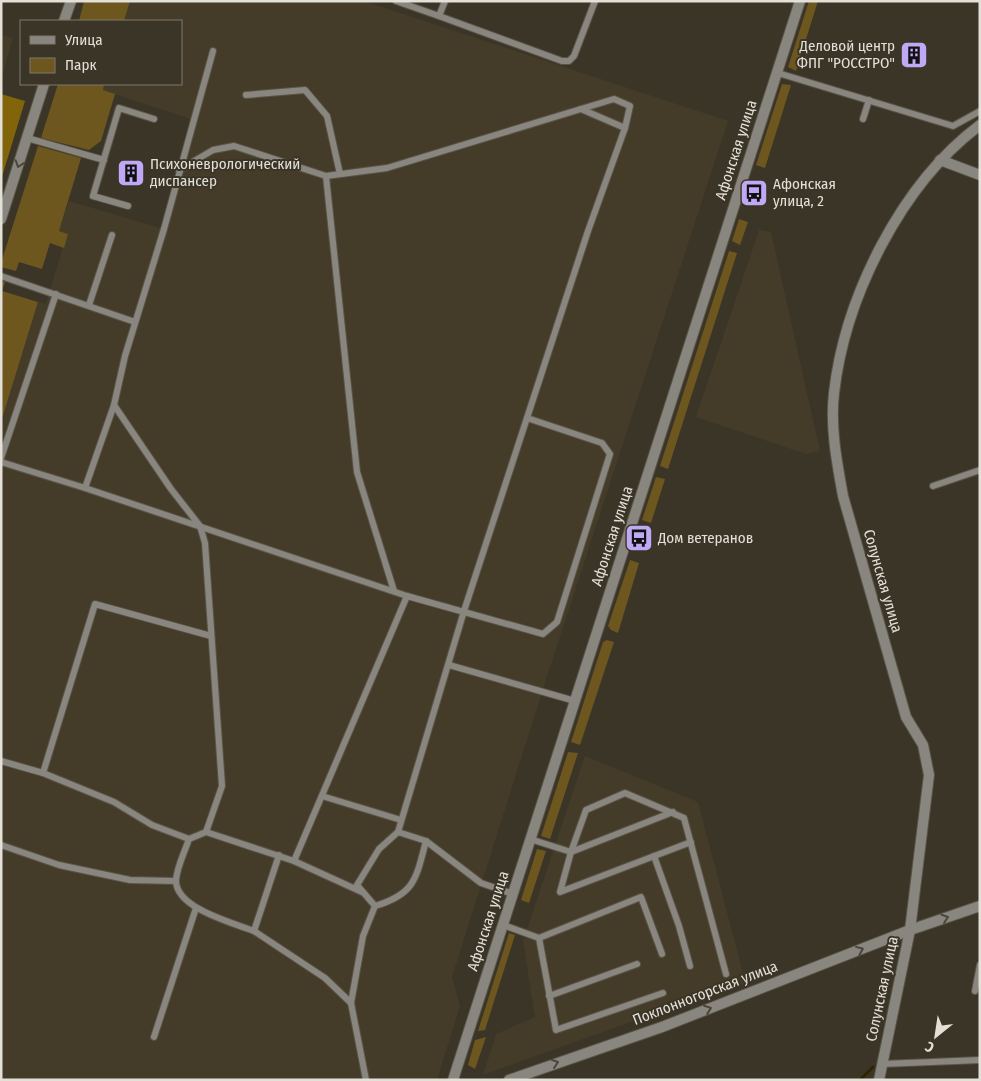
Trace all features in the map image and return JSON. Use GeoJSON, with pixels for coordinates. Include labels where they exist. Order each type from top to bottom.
{"type":"FeatureCollection","features":[{"type":"Feature","properties":{"kind":"street"},"geometry":{"type":"LineString","coordinates":[[64,20],[71,1]]}},
{"type":"Feature","properties":{"kind":"street","name":"Афонская улица"},"geometry":{"type":"LineString","coordinates":[[453,1080],[800,1]]}},
{"type":"Feature","properties":{"kind":"street"},"geometry":{"type":"LineString","coordinates":[[1,219],[44,85]]}},
{"type":"Feature","properties":{"kind":"street","name":"Солунская улица"},"geometry":{"type":"LineString","coordinates":[[879,1080],[910,930],[929,775],[923,745],[906,717],[844,496],[836,458],[833,422],[834,394],[846,330],[868,274],[906,201],[940,160],[962,138],[980,125]]}},
{"type":"Feature","properties":{"kind":"street"},"geometry":{"type":"LineString","coordinates":[[940,160],[980,175]]}},
{"type":"Feature","properties":{"kind":"street","name":"Поклонногорская улица"},"geometry":{"type":"LineString","coordinates":[[510,1080],[662,1027],[910,930],[980,906]]}},
{"type":"Feature","properties":{"kind":"lane"},"geometry":{"type":"LineString","coordinates":[[396,1],[569,62],[574,56],[595,1]]}},
{"type":"Feature","properties":{"kind":"lane"},"geometry":{"type":"LineString","coordinates":[[439,16],[445,1]]}},
{"type":"Feature","properties":{"kind":"lane"},"geometry":{"type":"LineString","coordinates":[[85,488],[114,405],[125,356],[164,229],[213,51]]}},
{"type":"Feature","properties":{"kind":"lane"},"geometry":{"type":"LineString","coordinates":[[778,73],[952,126],[980,111]]}},
{"type":"Feature","properties":{"kind":"lane"},"geometry":{"type":"LineString","coordinates":[[246,95],[305,90],[327,116],[340,174]]}},
{"type":"Feature","properties":{"kind":"lane"},"geometry":{"type":"LineString","coordinates":[[179,170],[213,150],[234,146],[326,176],[387,168],[614,99],[630,106],[625,128],[588,230],[464,611],[450,665],[398,832],[379,849],[357,885],[375,906]]}},
{"type":"Feature","properties":{"kind":"lane"},"geometry":{"type":"LineString","coordinates":[[863,119],[869,100]]}},
{"type":"Feature","properties":{"kind":"lane"},"geometry":{"type":"LineString","coordinates":[[128,206],[93,196],[119,108],[154,119]]}},
{"type":"Feature","properties":{"kind":"lane"},"geometry":{"type":"LineString","coordinates":[[581,109],[625,128]]}},
{"type":"Feature","properties":{"kind":"lane"},"geometry":{"type":"LineString","coordinates":[[27,138],[104,160]]}},
{"type":"Feature","properties":{"kind":"lane"},"geometry":{"type":"LineString","coordinates":[[326,176],[357,472],[394,591]]}},
{"type":"Feature","properties":{"kind":"lane"},"geometry":{"type":"LineString","coordinates":[[90,305],[112,235]]}},
{"type":"Feature","properties":{"kind":"lane"},"geometry":{"type":"LineString","coordinates":[[1,276],[136,322]]}},
{"type":"Feature","properties":{"kind":"lane"},"geometry":{"type":"LineString","coordinates":[[1,458],[56,294]]}},
{"type":"Feature","properties":{"kind":"lane"},"geometry":{"type":"LineString","coordinates":[[114,405],[171,489],[200,526],[205,544],[222,786],[206,832]]}},
{"type":"Feature","properties":{"kind":"lane"},"geometry":{"type":"LineString","coordinates":[[1,462],[85,488],[407,596],[543,634],[557,622],[610,454],[602,443],[527,418]]}},
{"type":"Feature","properties":{"kind":"lane"},"geometry":{"type":"LineString","coordinates":[[933,486],[980,470]]}},
{"type":"Feature","properties":{"kind":"lane"},"geometry":{"type":"LineString","coordinates":[[294,861],[407,596]]}},
{"type":"Feature","properties":{"kind":"lane"},"geometry":{"type":"LineString","coordinates":[[43,774],[95,604],[211,636]]}},
{"type":"Feature","properties":{"kind":"lane"},"geometry":{"type":"LineString","coordinates":[[450,665],[575,701]]}},
{"type":"Feature","properties":{"kind":"lane"},"geometry":{"type":"LineString","coordinates":[[1,761],[43,774],[114,802],[152,825],[189,839],[206,832],[279,855],[362,892]]}},
{"type":"Feature","properties":{"kind":"lane"},"geometry":{"type":"LineString","coordinates":[[691,842],[560,892],[571,852],[586,810],[625,793],[674,812],[684,818],[691,842],[726,974]]}},
{"type":"Feature","properties":{"kind":"lane"},"geometry":{"type":"LineString","coordinates":[[322,796],[401,820]]}},
{"type":"Feature","properties":{"kind":"lane"},"geometry":{"type":"LineString","coordinates":[[530,839],[571,852],[674,812]]}},
{"type":"Feature","properties":{"kind":"lane"},"geometry":{"type":"LineString","coordinates":[[398,832],[426,841],[481,883],[513,894]]}},
{"type":"Feature","properties":{"kind":"lane"},"geometry":{"type":"LineString","coordinates":[[189,839],[176,881],[180,895],[196,908],[254,932],[325,978],[351,1003]]}},
{"type":"Feature","properties":{"kind":"lane"},"geometry":{"type":"LineString","coordinates":[[375,906],[395,900],[411,887],[426,841]]}},
{"type":"Feature","properties":{"kind":"lane"},"geometry":{"type":"LineString","coordinates":[[1,845],[68,867],[130,880],[176,881]]}},
{"type":"Feature","properties":{"kind":"lane"},"geometry":{"type":"LineString","coordinates":[[254,932],[279,855]]}},
{"type":"Feature","properties":{"kind":"lane"},"geometry":{"type":"LineString","coordinates":[[654,856],[679,926],[690,966]]}},
{"type":"Feature","properties":{"kind":"lane"},"geometry":{"type":"LineString","coordinates":[[503,925],[539,938],[641,898],[662,954]]}},
{"type":"Feature","properties":{"kind":"lane"},"geometry":{"type":"LineString","coordinates":[[366,1080],[351,1003],[364,936],[375,906]]}},
{"type":"Feature","properties":{"kind":"lane"},"geometry":{"type":"LineString","coordinates":[[154,1037],[196,908]]}},
{"type":"Feature","properties":{"kind":"lane"},"geometry":{"type":"LineString","coordinates":[[539,938],[556,1030],[663,993]]}},
{"type":"Feature","properties":{"kind":"lane"},"geometry":{"type":"LineString","coordinates":[[549,996],[637,964]]}},
{"type":"Feature","properties":{"kind":"lane"},"geometry":{"type":"LineString","coordinates":[[975,992],[980,965]]}},
{"type":"Feature","properties":{"kind":"lane"},"geometry":{"type":"LineString","coordinates":[[882,1064],[980,1060]]}},
{"type":"Feature","properties":{"kind":"shaded area"},"geometry":{"type":"Polygon","coordinates":[[[130,1],[364,1],[728,121],[542,692],[452,977],[460,1006],[437,1080],[1,1080],[1,422],[38,302],[46,304],[67,234],[59,231],[69,201],[164,229],[194,120],[102,90],[104,85],[182,85],[182,20],[124,20],[130,1]]]}},
{"type":"Feature","properties":{"kind":"shaded area"},"geometry":{"type":"Polygon","coordinates":[[[1,35],[13,38],[1,79],[1,35]]]}},
{"type":"Feature","properties":{"kind":"shaded area"},"geometry":{"type":"Polygon","coordinates":[[[1,94],[25,101],[1,180],[1,94]]]}},
{"type":"Feature","properties":{"kind":"shaded area"},"geometry":{"type":"Polygon","coordinates":[[[759,230],[771,232],[820,451],[806,454],[696,417],[759,230]]]}},
{"type":"Feature","properties":{"kind":"shaded area"},"geometry":{"type":"Polygon","coordinates":[[[585,756],[698,802],[746,984],[703,996],[483,1075],[496,1034],[535,1017],[523,941],[585,756]]]}},
{"type":"Feature","properties":{"kind":"green space"},"geometry":{"type":"Polygon","coordinates":[[[84,1],[130,1],[124,20],[79,20],[84,1]]]}},
{"type":"Feature","properties":{"kind":"green space"},"geometry":{"type":"Polygon","coordinates":[[[809,1],[818,1],[796,71],[788,67],[809,1]]]}},
{"type":"Feature","properties":{"kind":"green space"},"geometry":{"type":"Polygon","coordinates":[[[782,84],[791,85],[765,168],[756,165],[782,84]]]}},
{"type":"Feature","properties":{"kind":"green space"},"geometry":{"type":"Polygon","coordinates":[[[58,85],[104,85],[103,90],[115,94],[101,141],[89,150],[41,138],[58,85]]]}},
{"type":"Feature","properties":{"kind":"green space"},"geometry":{"type":"Polygon","coordinates":[[[38,146],[81,158],[59,231],[68,234],[64,248],[50,243],[42,269],[19,262],[16,271],[1,267],[1,263],[38,146]]]}},
{"type":"Feature","properties":{"kind":"green space"},"geometry":{"type":"Polygon","coordinates":[[[739,219],[748,222],[740,245],[732,241],[739,219]]]}},
{"type":"Feature","properties":{"kind":"green space"},"geometry":{"type":"Polygon","coordinates":[[[729,251],[737,253],[668,469],[660,466],[729,251]]]}},
{"type":"Feature","properties":{"kind":"green space"},"geometry":{"type":"Polygon","coordinates":[[[1,281],[5,282],[2,291],[38,302],[1,422],[1,281]]]}},
{"type":"Feature","properties":{"kind":"green space"},"geometry":{"type":"Polygon","coordinates":[[[656,477],[665,479],[651,523],[642,520],[656,477]]]}},
{"type":"Feature","properties":{"kind":"green space"},"geometry":{"type":"Polygon","coordinates":[[[630,560],[639,563],[618,633],[611,630],[608,626],[630,560]]]}},
{"type":"Feature","properties":{"kind":"green space"},"geometry":{"type":"Polygon","coordinates":[[[607,640],[614,642],[580,745],[571,742],[603,642],[607,640]]]}},
{"type":"Feature","properties":{"kind":"green space"},"geometry":{"type":"Polygon","coordinates":[[[568,752],[578,753],[550,839],[541,836],[568,752]]]}},
{"type":"Feature","properties":{"kind":"green space"},"geometry":{"type":"Polygon","coordinates":[[[537,849],[546,851],[529,903],[521,900],[537,849]]]}},
{"type":"Feature","properties":{"kind":"green space"},"geometry":{"type":"Polygon","coordinates":[[[509,933],[515,935],[485,1030],[478,1031],[509,933]]]}},
{"type":"Feature","properties":{"kind":"green space"},"geometry":{"type":"Polygon","coordinates":[[[486,1037],[475,1069],[468,1065],[475,1040],[486,1037]]]}},
{"type":"Feature","properties":{"kind":"waterway"},"geometry":{"type":"LineString","coordinates":[[860,1080],[873,1067]]}},
{"type":"Feature","properties":{"kind":"place","name":"Деловой центр ФПГ \"РОССТРО\""},"geometry":{"type":"Point","coordinates":[914,55]}},
{"type":"Feature","properties":{"kind":"place","name":"Психоневрологический диспансер"},"geometry":{"type":"Point","coordinates":[131,173]}},
{"type":"Feature","properties":{"kind":"place","name":"Афонская улица, 2"},"geometry":{"type":"Point","coordinates":[754,193]}},
{"type":"Feature","properties":{"kind":"place","name":"Дом ветеранов"},"geometry":{"type":"Point","coordinates":[639,538]}}]}
